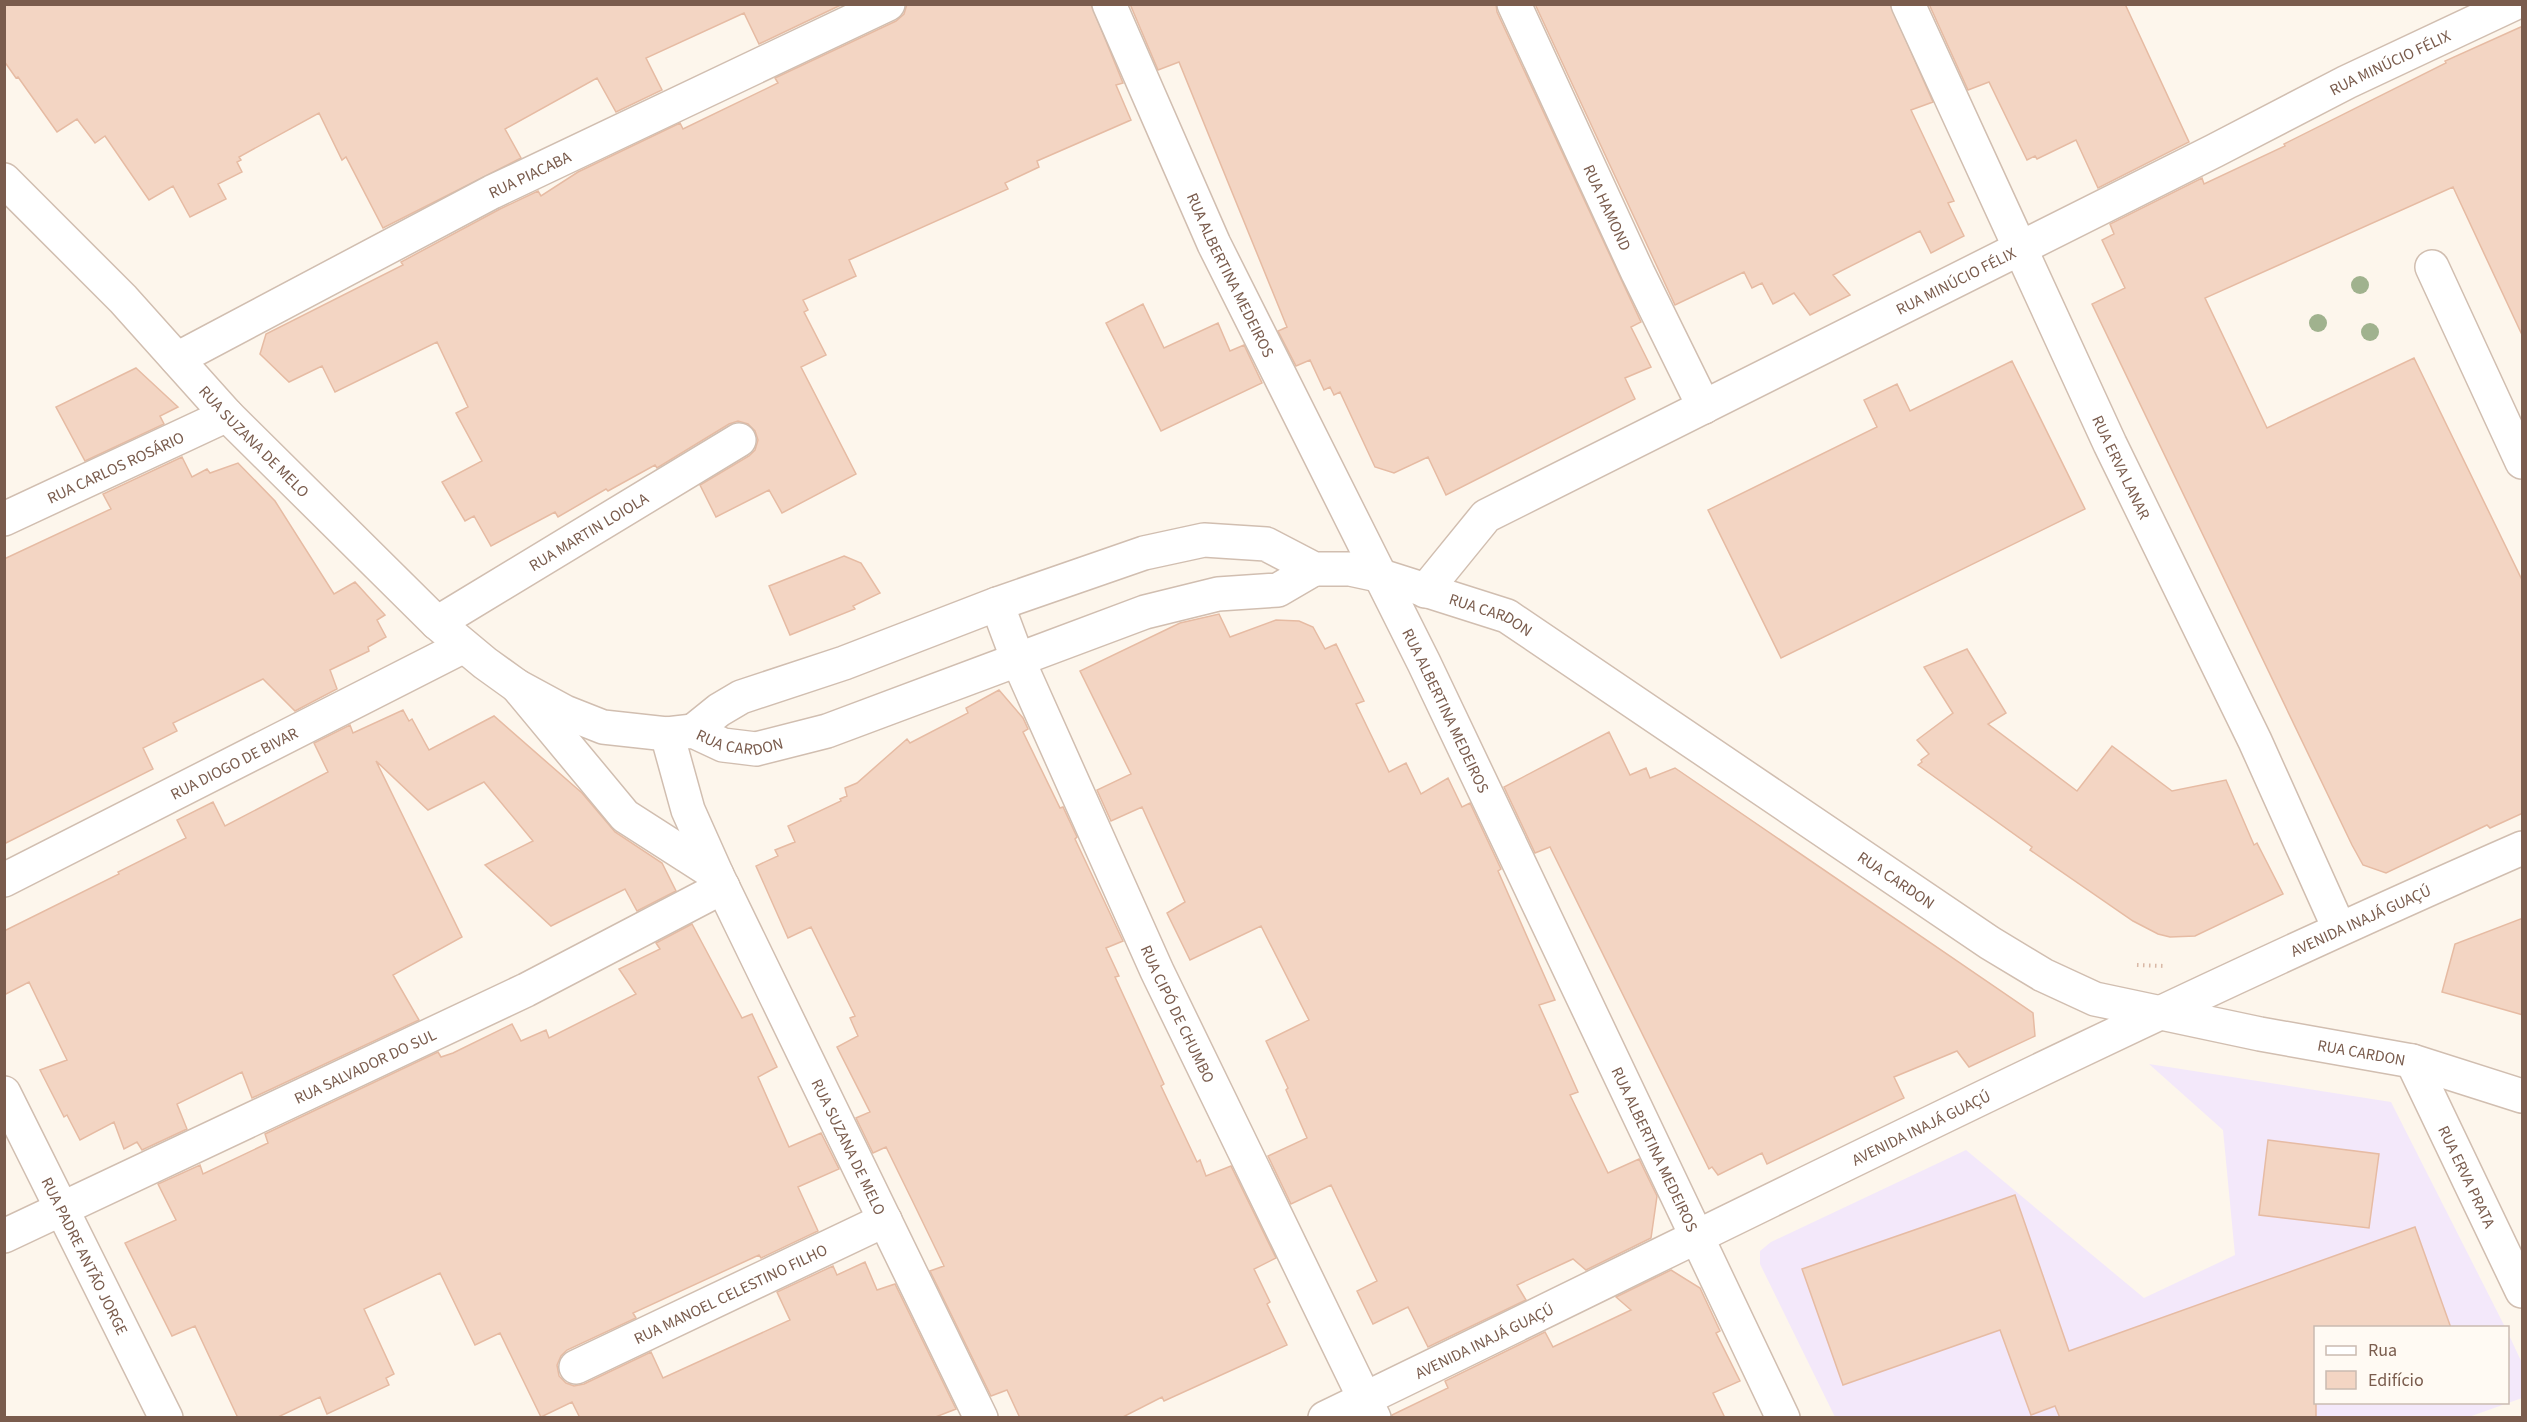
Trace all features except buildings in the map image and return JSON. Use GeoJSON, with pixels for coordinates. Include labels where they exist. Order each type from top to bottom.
{"type":"FeatureCollection","features":[{"type":"Feature","properties":{"kind":"street","name":"RUA PIACABA"},"geometry":{"type":"LineString","coordinates":[[177,359],[492,192],[888,4]]}},
{"type":"Feature","properties":{"kind":"street","name":"RUA ALBERTINA MEDEIROS"},"geometry":{"type":"LineString","coordinates":[[1109,4],[1214,244],[1424,663],[1783,1418]]}},
{"type":"Feature","properties":{"kind":"street","name":"RUA HAMOND"},"geometry":{"type":"LineString","coordinates":[[1514,4],[1638,273],[1704,407]]}},
{"type":"Feature","properties":{"kind":"street","name":"RUA ERVA LANAR"},"geometry":{"type":"LineString","coordinates":[[1908,4],[2110,444],[2255,741],[2339,928]]}},
{"type":"Feature","properties":{"kind":"street","name":"RUA MINÚCIO FÉLIX"},"geometry":{"type":"LineString","coordinates":[[1425,591],[1486,516],[2020,249],[2347,82],[2513,4]]}},
{"type":"Feature","properties":{"kind":"street","name":"RUA SUZANA DE MELO"},"geometry":{"type":"LineString","coordinates":[[4,180],[123,299],[227,415],[437,623],[464,646],[517,686],[565,712],[603,727],[680,733],[688,810],[720,881],[981,1418]]}},
{"type":"Feature","properties":{"kind":"street"},"geometry":{"type":"LineString","coordinates":[[2432,267],[2523,462]]}},
{"type":"Feature","properties":{"kind":"street","name":"RUA CARLOS ROSÁRIO"},"geometry":{"type":"LineString","coordinates":[[4,519],[227,415]]}},
{"type":"Feature","properties":{"kind":"street","name":"RUA MARTIN LOIOLA"},"geometry":{"type":"LineString","coordinates":[[437,623],[739,440]]}},
{"type":"Feature","properties":{"kind":"street","name":"RUA CARDON"},"geometry":{"type":"LineString","coordinates":[[680,733],[741,697],[844,663],[997,604],[1144,553],[1204,540],[1266,544],[1314,569],[1350,569],[1378,575],[1507,616],[1990,943],[2043,975],[2096,999],[2157,1013],[2412,1061],[2523,1096]]}},
{"type":"Feature","properties":{"kind":"street","name":"RUA CARDON"},"geometry":{"type":"LineString","coordinates":[[680,733],[742,749],[756,749],[827,731],[1145,612],[1218,594],[1278,590],[1314,569]]}},
{"type":"Feature","properties":{"kind":"street","name":"RUA CIPÓ DE CHUMBO"},"geometry":{"type":"LineString","coordinates":[[997,604],[1018,660],[1156,970],[1369,1408]]}},
{"type":"Feature","properties":{"kind":"street","name":"RUA DIOGO DE BIVAR"},"geometry":{"type":"LineString","coordinates":[[4,880],[464,646]]}},
{"type":"Feature","properties":{"kind":"street","name":"RUA SUZANA DE MELO"},"geometry":{"type":"LineString","coordinates":[[517,686],[625,816],[720,881]]}},
{"type":"Feature","properties":{"kind":"street","name":"AVENIDA INAJÁ GUAÇÚ"},"geometry":{"type":"LineString","coordinates":[[1325,1418],[1369,1408],[1696,1236],[2157,1013],[2339,928],[2523,848]]}},
{"type":"Feature","properties":{"kind":"street","name":"RUA SALVADOR DO SUL"},"geometry":{"type":"LineString","coordinates":[[4,1236],[526,990],[720,881]]}},
{"type":"Feature","properties":{"kind":"street","name":"RUA ERVA PRATA"},"geometry":{"type":"LineString","coordinates":[[2412,1061],[2523,1292]]}},
{"type":"Feature","properties":{"kind":"street","name":"RUA PADRE ANTÃO JORGE"},"geometry":{"type":"LineString","coordinates":[[4,1093],[166,1418]]}},
{"type":"Feature","properties":{"kind":"street","name":"RUA MANOEL CELESTINO FILHO"},"geometry":{"type":"LineString","coordinates":[[576,1367],[885,1220]]}},
{"type":"Feature","properties":{"kind":"shaded area"},"geometry":{"type":"Polygon","coordinates":[[[2149,1064],[2391,1102],[2504,1326],[2314,1326],[2314,1404],[2505,1404],[2466,1418],[1835,1417],[1760,1264],[1760,1251],[1771,1242],[1966,1150],[2144,1298],[2235,1255],[2223,1130],[2149,1064]]]}},
{"type":"Feature","properties":{"kind":"shaded area"},"geometry":{"type":"Polygon","coordinates":[[[2509,1335],[2522,1363],[2522,1398],[2509,1403],[2509,1335]]]}}]}
